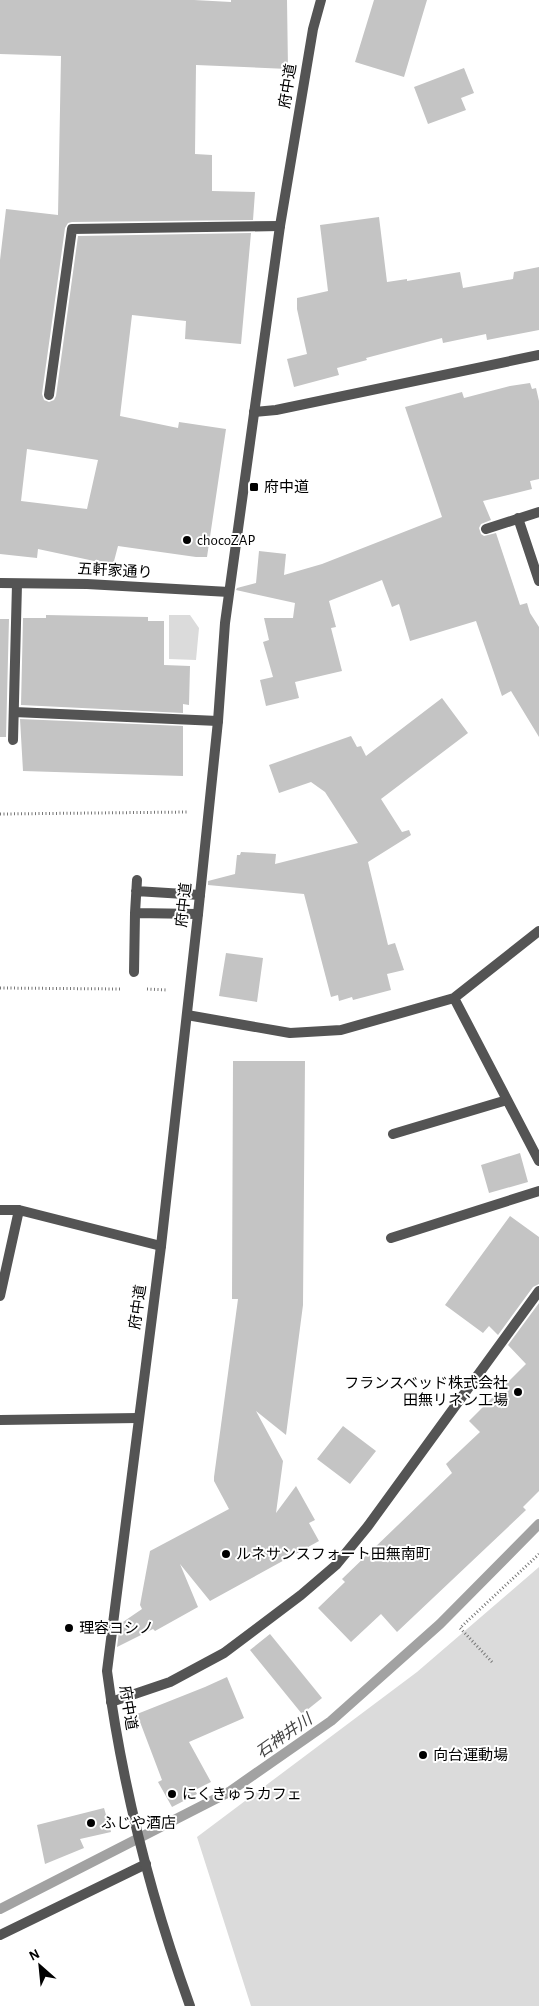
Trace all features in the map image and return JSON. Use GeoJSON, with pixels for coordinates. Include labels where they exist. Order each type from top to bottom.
{"type":"FeatureCollection","features":[{"type":"Feature","properties":{"kind":"street","name":"府中道"},"geometry":{"type":"LineString","coordinates":[[190,2006],[178,1973],[133,1814],[111,1702],[107,1671],[161,1246],[218,722],[225,623],[280,226],[313,29],[321,0]]}},
{"type":"Feature","properties":{"kind":"street"},"geometry":{"type":"LineString","coordinates":[[49,395],[72,229],[280,226]]}},
{"type":"Feature","properties":{"kind":"street"},"geometry":{"type":"LineString","coordinates":[[254,412],[276,410],[539,355]]}},
{"type":"Feature","properties":{"kind":"street"},"geometry":{"type":"LineString","coordinates":[[486,529],[539,512]]}},
{"type":"Feature","properties":{"kind":"street"},"geometry":{"type":"LineString","coordinates":[[518,518],[539,581]]}},
{"type":"Feature","properties":{"kind":"street","name":"五軒家通り"},"geometry":{"type":"LineString","coordinates":[[0,583],[87,584],[230,592]]}},
{"type":"Feature","properties":{"kind":"street"},"geometry":{"type":"LineString","coordinates":[[13,740],[17,584]]}},
{"type":"Feature","properties":{"kind":"street"},"geometry":{"type":"LineString","coordinates":[[14,712],[218,722]]}},
{"type":"Feature","properties":{"kind":"street"},"geometry":{"type":"LineString","coordinates":[[134,972],[137,880]]}},
{"type":"Feature","properties":{"kind":"street"},"geometry":{"type":"LineString","coordinates":[[136,891],[200,895]]}},
{"type":"Feature","properties":{"kind":"street"},"geometry":{"type":"LineString","coordinates":[[135,913],[198,914]]}},
{"type":"Feature","properties":{"kind":"street"},"geometry":{"type":"LineString","coordinates":[[187,1014],[290,1033],[341,1030],[454,998],[539,931]]}},
{"type":"Feature","properties":{"kind":"street"},"geometry":{"type":"LineString","coordinates":[[454,998],[539,1160]]}},
{"type":"Feature","properties":{"kind":"street"},"geometry":{"type":"LineString","coordinates":[[393,1134],[507,1100]]}},
{"type":"Feature","properties":{"kind":"street"},"geometry":{"type":"LineString","coordinates":[[391,1238],[539,1191]]}},
{"type":"Feature","properties":{"kind":"street"},"geometry":{"type":"LineString","coordinates":[[0,1210],[19,1210],[161,1246]]}},
{"type":"Feature","properties":{"kind":"street"},"geometry":{"type":"LineString","coordinates":[[0,1296],[19,1210]]}},
{"type":"Feature","properties":{"kind":"street"},"geometry":{"type":"LineString","coordinates":[[111,1702],[170,1682],[224,1653],[336,1565],[368,1526],[539,1291]]}},
{"type":"Feature","properties":{"kind":"street"},"geometry":{"type":"LineString","coordinates":[[0,1420],[138,1418]]}},
{"type":"Feature","properties":{"kind":"street"},"geometry":{"type":"LineString","coordinates":[[0,1935],[145,1861]]}},
{"type":"Feature","properties":{"kind":"path"},"geometry":{"type":"LineString","coordinates":[[0,814],[189,812]]}},
{"type":"Feature","properties":{"kind":"path"},"geometry":{"type":"LineString","coordinates":[[0,988],[122,989]]}},
{"type":"Feature","properties":{"kind":"path"},"geometry":{"type":"LineString","coordinates":[[141,989],[169,990]]}},
{"type":"Feature","properties":{"kind":"path"},"geometry":{"type":"LineString","coordinates":[[492,1662],[460,1628],[539,1554]]}},
{"type":"Feature","properties":{"kind":"shaded area"},"geometry":{"type":"Polygon","coordinates":[[[169,615],[190,615],[199,628],[196,660],[169,659],[169,615]]]}},
{"type":"Feature","properties":{"kind":"shaded area","name":"向台運動場"},"geometry":{"type":"Polygon","coordinates":[[[539,1567],[539,2006],[251,2006],[197,1837],[417,1672],[539,1567]]]}},
{"type":"Feature","properties":{"kind":"building"},"geometry":{"type":"Polygon","coordinates":[[[0,0],[194,0],[231,2],[231,0],[287,0],[288,69],[196,65],[195,154],[212,155],[212,191],[255,192],[253,220],[72,222],[68,223],[65,228],[42,394],[44,400],[49,402],[54,400],[56,396],[78,236],[251,233],[241,344],[185,339],[186,321],[132,315],[120,416],[178,428],[179,422],[226,429],[207,557],[118,546],[113,565],[38,549],[37,558],[0,554],[0,260],[6,209],[58,215],[61,56],[0,54],[0,0]],[[27,449],[21,501],[87,509],[98,460],[27,449]]]}},
{"type":"Feature","properties":{"kind":"building"},"geometry":{"type":"Polygon","coordinates":[[[374,0],[427,0],[404,77],[355,62],[374,0]]]}},
{"type":"Feature","properties":{"kind":"building"},"geometry":{"type":"Polygon","coordinates":[[[464,68],[474,93],[461,98],[466,110],[428,124],[414,87],[464,68]]]}},
{"type":"Feature","properties":{"kind":"building"},"geometry":{"type":"Polygon","coordinates":[[[379,217],[387,282],[407,279],[407,281],[460,272],[463,288],[513,279],[514,272],[539,267],[539,330],[487,340],[486,334],[443,343],[442,338],[366,358],[367,360],[337,368],[339,375],[294,387],[287,359],[307,354],[297,309],[297,298],[328,291],[320,225],[379,217]]]}},
{"type":"Feature","properties":{"kind":"building"},"geometry":{"type":"Polygon","coordinates":[[[530,383],[532,389],[536,388],[539,401],[539,479],[530,481],[532,489],[483,501],[491,520],[481,524],[479,528],[484,536],[496,533],[520,605],[527,603],[530,613],[539,627],[539,737],[511,691],[502,696],[476,621],[410,641],[399,604],[392,607],[382,580],[329,601],[336,627],[331,628],[342,671],[295,682],[299,698],[266,706],[260,680],[273,677],[263,642],[269,640],[264,618],[293,618],[295,603],[236,590],[237,588],[256,583],[259,551],[286,554],[284,575],[322,564],[442,517],[405,407],[462,392],[464,398],[510,386],[530,383]]]}},
{"type":"Feature","properties":{"kind":"building"},"geometry":{"type":"Polygon","coordinates":[[[46,615],[148,617],[148,621],[164,621],[164,665],[190,666],[189,705],[183,704],[183,713],[21,705],[23,618],[46,618],[46,615]]]}},
{"type":"Feature","properties":{"kind":"building"},"geometry":{"type":"Polygon","coordinates":[[[0,619],[9,619],[6,737],[0,737],[0,619]]]}},
{"type":"Feature","properties":{"kind":"building"},"geometry":{"type":"Polygon","coordinates":[[[442,698],[468,733],[381,799],[402,832],[409,830],[411,835],[368,862],[388,945],[395,943],[404,970],[387,974],[391,990],[353,1000],[352,997],[339,1001],[338,995],[331,997],[304,894],[208,885],[208,881],[235,874],[237,855],[240,855],[241,852],[276,854],[275,864],[358,843],[325,792],[311,782],[279,793],[269,765],[351,736],[357,747],[361,746],[366,756],[442,698]]]}},
{"type":"Feature","properties":{"kind":"building"},"geometry":{"type":"Polygon","coordinates":[[[20,719],[183,726],[183,776],[23,771],[20,719]]]}},
{"type":"Feature","properties":{"kind":"building"},"geometry":{"type":"Polygon","coordinates":[[[226,953],[263,958],[257,1002],[219,996],[226,953]]]}},
{"type":"Feature","properties":{"kind":"building"},"geometry":{"type":"Polygon","coordinates":[[[233,1061],[305,1061],[303,1305],[286,1435],[256,1411],[283,1461],[276,1513],[296,1486],[315,1520],[309,1523],[319,1541],[210,1601],[180,1564],[198,1607],[155,1631],[153,1629],[117,1647],[120,1624],[142,1609],[140,1605],[150,1551],[229,1509],[214,1481],[214,1477],[238,1299],[232,1299],[233,1061]]]}},
{"type":"Feature","properties":{"kind":"building"},"geometry":{"type":"Polygon","coordinates":[[[520,1153],[528,1182],[489,1193],[481,1165],[520,1153]]]}},
{"type":"Feature","properties":{"kind":"building"},"geometry":{"type":"Polygon","coordinates":[[[510,1216],[539,1237],[539,1284],[533,1287],[498,1335],[489,1326],[483,1333],[445,1305],[510,1216]]]}},
{"type":"Feature","properties":{"kind":"building"},"geometry":{"type":"Polygon","coordinates":[[[539,1303],[539,1491],[523,1507],[526,1510],[397,1632],[381,1614],[351,1642],[318,1608],[345,1582],[342,1579],[452,1473],[446,1464],[480,1432],[469,1421],[526,1364],[508,1345],[539,1303]]]}},
{"type":"Feature","properties":{"kind":"building"},"geometry":{"type":"Polygon","coordinates":[[[343,1426],[376,1451],[350,1484],[317,1459],[343,1426]]]}},
{"type":"Feature","properties":{"kind":"building"},"geometry":{"type":"Polygon","coordinates":[[[270,1634],[322,1698],[302,1714],[250,1650],[270,1634]]]}},
{"type":"Feature","properties":{"kind":"building"},"geometry":{"type":"Polygon","coordinates":[[[227,1677],[244,1718],[189,1742],[211,1782],[195,1790],[197,1794],[172,1807],[158,1782],[162,1780],[137,1714],[227,1677]]]}},
{"type":"Feature","properties":{"kind":"building"},"geometry":{"type":"Polygon","coordinates":[[[104,1808],[111,1832],[80,1839],[84,1848],[45,1864],[37,1825],[104,1808]]]}},
{"type":"Feature","properties":{"kind":"waterway","name":"石神井川"},"geometry":{"type":"LineString","coordinates":[[0,1909],[229,1792],[331,1721],[440,1624],[539,1524]]}},
{"type":"Feature","properties":{"kind":"place","name":"府中道"},"geometry":{"type":"Point","coordinates":[254,487]}},
{"type":"Feature","properties":{"kind":"place","name":"chocoZAP"},"geometry":{"type":"Point","coordinates":[187,540]}},
{"type":"Feature","properties":{"kind":"place","name":"フランスベッド株式会社 田無リネン工場"},"geometry":{"type":"Point","coordinates":[518,1392]}},
{"type":"Feature","properties":{"kind":"place","name":"ルネサンスフォート田無南町"},"geometry":{"type":"Point","coordinates":[226,1554]}},
{"type":"Feature","properties":{"kind":"place","name":"理容ヨシノ"},"geometry":{"type":"Point","coordinates":[69,1628]}},
{"type":"Feature","properties":{"kind":"place","name":"向台運動場"},"geometry":{"type":"Point","coordinates":[423,1755]}},
{"type":"Feature","properties":{"kind":"place","name":"にくきゅうカフェ"},"geometry":{"type":"Point","coordinates":[172,1794]}},
{"type":"Feature","properties":{"kind":"place","name":"ふじや酒店"},"geometry":{"type":"Point","coordinates":[91,1823]}}]}
